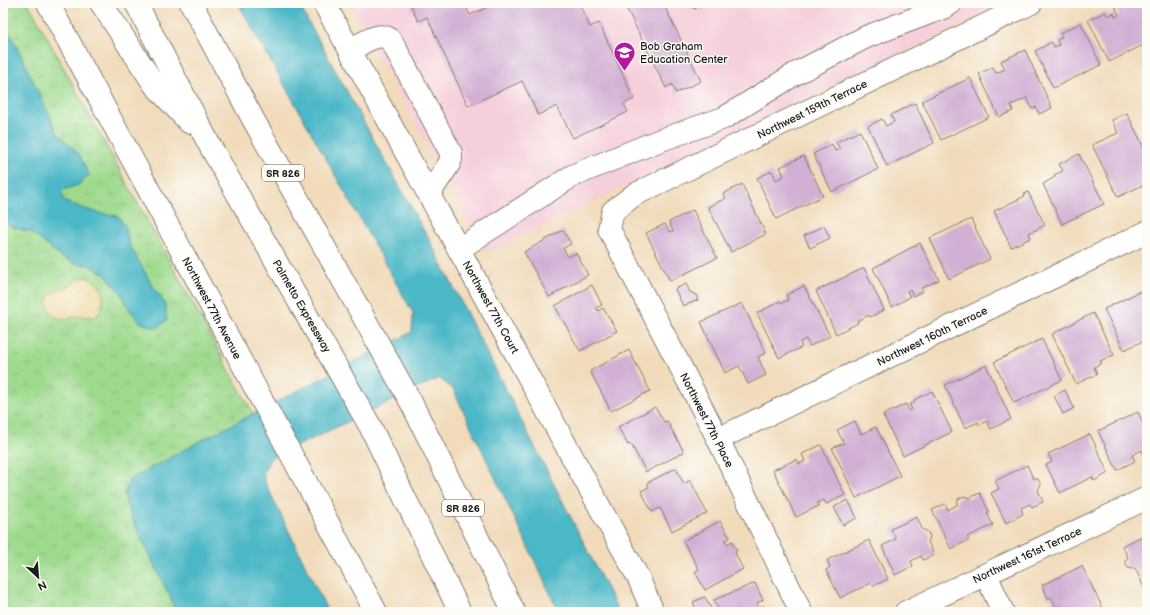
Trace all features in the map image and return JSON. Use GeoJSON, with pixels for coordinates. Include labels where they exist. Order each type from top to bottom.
{"type":"FeatureCollection","features":[{"type":"Feature","properties":{"kind":"main road","name":"Northwest 77th Avenue"},"geometry":{"type":"LineString","coordinates":[[48,3],[376,612]]}},
{"type":"Feature","properties":{"kind":"main road"},"geometry":{"type":"LineString","coordinates":[[101,3],[154,84],[209,144]]}},
{"type":"Feature","properties":{"kind":"main road","name":"Palmetto Expressway"},"geometry":{"type":"LineString","coordinates":[[136,3],[209,144],[370,426],[460,612]]}},
{"type":"Feature","properties":{"kind":"main road","name":"SR 826"},"geometry":{"type":"LineString","coordinates":[[191,3],[252,119],[412,404],[514,612]]}},
{"type":"Feature","properties":{"kind":"main road"},"geometry":{"type":"LineString","coordinates":[[459,249],[572,176],[658,141],[724,118],[795,74],[866,37],[945,7],[951,3]]}},
{"type":"Feature","properties":{"kind":"main road","name":"Northwest 159th Terrace"},"geometry":{"type":"LineString","coordinates":[[609,229],[613,211],[634,195],[1031,3]]}},
{"type":"Feature","properties":{"kind":"main road","name":"Northwest 77th Court"},"geometry":{"type":"LineString","coordinates":[[328,4],[350,50],[638,577],[653,612]]}},
{"type":"Feature","properties":{"kind":"main road"},"geometry":{"type":"LineString","coordinates":[[350,50],[378,36],[388,38],[392,42],[451,153],[449,164],[429,194]]}},
{"type":"Feature","properties":{"kind":"main road","name":"Northwest 77th Place"},"geometry":{"type":"LineString","coordinates":[[609,229],[718,439],[801,612]]}},
{"type":"Feature","properties":{"kind":"main road","name":"Northwest 160th Terrace"},"geometry":{"type":"LineString","coordinates":[[718,439],[1147,232]]}},
{"type":"Feature","properties":{"kind":"main road","name":"Northwest 161st Terrace"},"geometry":{"type":"LineString","coordinates":[[906,612],[1147,498]]}},
{"type":"Feature","properties":{"kind":"main road"},"geometry":{"type":"LineString","coordinates":[[986,575],[1002,612]]}},
{"type":"Feature","properties":{"kind":"shaded area","name":"Bob Graham Education Center"},"geometry":{"type":"Polygon","coordinates":[[[349,3],[1006,3],[486,253],[349,3]]]}},
{"type":"Feature","properties":{"kind":"green space"},"geometry":{"type":"Polygon","coordinates":[[[3,3],[28,3],[256,419],[191,612],[3,612],[3,3]]]}},
{"type":"Feature","properties":{"kind":"sand"},"geometry":{"type":"Polygon","coordinates":[[[84,277],[96,283],[102,292],[103,303],[98,315],[90,317],[77,316],[68,319],[54,316],[49,310],[48,306],[51,294],[84,277]]]}},
{"type":"Feature","properties":{"kind":"water"},"geometry":{"type":"Polygon","coordinates":[[[238,3],[298,3],[432,245],[619,612],[559,612],[453,389],[439,378],[270,459],[263,473],[266,484],[328,612],[177,612],[129,512],[124,495],[129,480],[204,439],[412,332],[413,313],[238,3]]]}},
{"type":"Feature","properties":{"kind":"water"},"geometry":{"type":"Polygon","coordinates":[[[3,21],[21,55],[58,134],[79,154],[89,175],[78,185],[61,191],[64,201],[91,211],[118,216],[125,226],[130,246],[165,304],[167,320],[157,328],[141,323],[130,310],[121,293],[105,274],[88,265],[74,263],[61,257],[31,232],[12,227],[3,220],[3,21]]]}},
{"type":"Feature","properties":{"kind":"building"},"geometry":{"type":"Polygon","coordinates":[[[419,3],[464,3],[470,15],[486,8],[483,3],[579,3],[590,27],[599,23],[634,99],[624,104],[628,112],[573,138],[557,106],[538,115],[522,81],[468,106],[427,17],[418,21],[411,6],[419,3]]]}},
{"type":"Feature","properties":{"kind":"building"},"geometry":{"type":"Polygon","coordinates":[[[624,3],[663,3],[701,81],[676,93],[672,84],[666,88],[624,3]]]}},
{"type":"Feature","properties":{"kind":"building"},"geometry":{"type":"Polygon","coordinates":[[[691,3],[706,3],[694,9],[691,3]]]}},
{"type":"Feature","properties":{"kind":"building"},"geometry":{"type":"Polygon","coordinates":[[[1122,3],[1139,3],[1147,19],[1147,43],[1109,62],[1088,20],[1105,12],[1108,16],[1114,13],[1115,17],[1119,15],[1115,6],[1122,3]]]}},
{"type":"Feature","properties":{"kind":"building"},"geometry":{"type":"Polygon","coordinates":[[[1081,23],[1101,65],[1053,88],[1035,51],[1052,42],[1054,47],[1059,45],[1057,40],[1062,37],[1060,33],[1081,23]]]}},
{"type":"Feature","properties":{"kind":"building"},"geometry":{"type":"Polygon","coordinates":[[[1025,50],[1052,108],[1039,114],[1036,107],[1032,109],[1027,98],[1011,105],[1013,111],[999,117],[979,74],[993,67],[996,73],[1005,69],[1001,61],[1025,50]]]}},
{"type":"Feature","properties":{"kind":"building"},"geometry":{"type":"Polygon","coordinates":[[[970,78],[989,117],[941,140],[922,101],[970,78]]]}},
{"type":"Feature","properties":{"kind":"building"},"geometry":{"type":"Polygon","coordinates":[[[915,103],[934,143],[887,166],[868,126],[882,119],[886,126],[894,122],[891,115],[915,103]]]}},
{"type":"Feature","properties":{"kind":"building"},"geometry":{"type":"Polygon","coordinates":[[[1127,113],[1147,154],[1147,183],[1118,197],[1092,145],[1118,133],[1112,120],[1127,113]]]}},
{"type":"Feature","properties":{"kind":"building"},"geometry":{"type":"Polygon","coordinates":[[[860,131],[878,169],[832,192],[813,154],[832,144],[835,151],[840,149],[836,142],[860,131]]]}},
{"type":"Feature","properties":{"kind":"building"},"geometry":{"type":"Polygon","coordinates":[[[1079,154],[1104,204],[1062,224],[1043,184],[1055,177],[1054,175],[1063,171],[1059,164],[1079,154]]]}},
{"type":"Feature","properties":{"kind":"building"},"geometry":{"type":"Polygon","coordinates":[[[804,156],[823,196],[776,219],[757,178],[772,171],[776,180],[784,176],[780,167],[804,156]]]}},
{"type":"Feature","properties":{"kind":"building"},"geometry":{"type":"Polygon","coordinates":[[[742,184],[766,234],[731,252],[708,207],[726,198],[723,194],[742,184]]]}},
{"type":"Feature","properties":{"kind":"building"},"geometry":{"type":"Polygon","coordinates":[[[1028,192],[1045,225],[1029,233],[1031,238],[1011,247],[994,211],[1025,196],[1024,194],[1028,192]]]}},
{"type":"Feature","properties":{"kind":"building"},"geometry":{"type":"Polygon","coordinates":[[[693,210],[717,258],[670,281],[646,233],[665,224],[670,232],[673,231],[669,222],[693,210]]]}},
{"type":"Feature","properties":{"kind":"building"},"geometry":{"type":"Polygon","coordinates":[[[971,219],[990,259],[949,279],[930,238],[971,219]]]}},
{"type":"Feature","properties":{"kind":"building"},"geometry":{"type":"Polygon","coordinates":[[[824,226],[830,238],[810,248],[804,236],[824,226]]]}},
{"type":"Feature","properties":{"kind":"building"},"geometry":{"type":"Polygon","coordinates":[[[563,230],[571,244],[563,248],[568,257],[576,253],[588,275],[549,297],[524,252],[563,230]]]}},
{"type":"Feature","properties":{"kind":"building"},"geometry":{"type":"Polygon","coordinates":[[[920,243],[939,280],[921,288],[923,291],[913,296],[910,290],[907,291],[910,297],[892,307],[873,268],[920,243]]]}},
{"type":"Feature","properties":{"kind":"building"},"geometry":{"type":"Polygon","coordinates":[[[864,268],[884,310],[870,317],[869,315],[857,321],[858,323],[836,334],[816,291],[864,268]]]}},
{"type":"Feature","properties":{"kind":"building"},"geometry":{"type":"Polygon","coordinates":[[[686,284],[690,292],[696,295],[698,300],[683,306],[675,289],[686,284]]]}},
{"type":"Feature","properties":{"kind":"building"},"geometry":{"type":"Polygon","coordinates":[[[592,285],[602,305],[596,308],[598,311],[603,308],[617,331],[580,351],[555,306],[592,285]]]}},
{"type":"Feature","properties":{"kind":"building"},"geometry":{"type":"Polygon","coordinates":[[[804,286],[830,336],[810,346],[806,339],[800,342],[802,347],[779,358],[757,313],[780,301],[781,303],[788,300],[786,295],[804,286]]]}},
{"type":"Feature","properties":{"kind":"building"},"geometry":{"type":"Polygon","coordinates":[[[1147,288],[1147,339],[1124,350],[1104,309],[1147,288]]]}},
{"type":"Feature","properties":{"kind":"building"},"geometry":{"type":"Polygon","coordinates":[[[742,303],[766,353],[758,357],[766,375],[748,384],[739,366],[725,373],[701,322],[742,303]]]}},
{"type":"Feature","properties":{"kind":"building"},"geometry":{"type":"Polygon","coordinates":[[[1093,313],[1114,355],[1100,361],[1102,363],[1094,367],[1097,374],[1076,384],[1052,334],[1093,313]]]}},
{"type":"Feature","properties":{"kind":"building"},"geometry":{"type":"Polygon","coordinates":[[[1042,339],[1062,380],[1014,403],[994,362],[1042,339]]]}},
{"type":"Feature","properties":{"kind":"building"},"geometry":{"type":"Polygon","coordinates":[[[629,350],[650,391],[611,411],[590,371],[629,350]]]}},
{"type":"Feature","properties":{"kind":"building"},"geometry":{"type":"Polygon","coordinates":[[[986,365],[1011,419],[991,429],[987,421],[979,425],[978,422],[965,428],[945,385],[986,365]]]}},
{"type":"Feature","properties":{"kind":"building"},"geometry":{"type":"Polygon","coordinates":[[[1065,390],[1074,408],[1063,414],[1054,396],[1065,390]]]}},
{"type":"Feature","properties":{"kind":"building"},"geometry":{"type":"Polygon","coordinates":[[[932,391],[952,432],[903,456],[883,415],[906,404],[909,411],[912,409],[909,405],[915,402],[914,400],[932,391]]]}},
{"type":"Feature","properties":{"kind":"building"},"geometry":{"type":"Polygon","coordinates":[[[655,407],[664,422],[667,421],[684,452],[646,472],[631,444],[628,445],[618,427],[655,407]]]}},
{"type":"Feature","properties":{"kind":"building"},"geometry":{"type":"Polygon","coordinates":[[[1138,412],[1144,425],[1147,426],[1147,453],[1143,454],[1142,450],[1132,455],[1135,461],[1117,470],[1098,431],[1138,412]]]}},
{"type":"Feature","properties":{"kind":"building"},"geometry":{"type":"Polygon","coordinates":[[[855,421],[861,434],[876,427],[900,476],[856,498],[832,448],[844,443],[837,430],[855,421]]]}},
{"type":"Feature","properties":{"kind":"building"},"geometry":{"type":"Polygon","coordinates":[[[1090,434],[1108,473],[1094,481],[1092,477],[1060,493],[1046,465],[1052,462],[1048,454],[1090,434]]]}},
{"type":"Feature","properties":{"kind":"building"},"geometry":{"type":"Polygon","coordinates":[[[821,445],[845,495],[826,504],[824,500],[817,503],[819,506],[796,517],[773,470],[797,459],[799,464],[805,461],[802,454],[821,445]]]}},
{"type":"Feature","properties":{"kind":"building"},"geometry":{"type":"Polygon","coordinates":[[[1027,465],[1033,478],[1038,479],[1041,484],[1038,490],[1043,502],[1032,507],[1030,504],[1021,508],[1023,514],[1006,523],[991,493],[999,489],[995,481],[1027,465]]]}},
{"type":"Feature","properties":{"kind":"building"},"geometry":{"type":"Polygon","coordinates":[[[676,468],[684,484],[690,480],[707,513],[672,531],[660,508],[652,512],[641,491],[649,487],[647,483],[676,468]]]}},
{"type":"Feature","properties":{"kind":"building"},"geometry":{"type":"Polygon","coordinates":[[[980,493],[993,525],[967,537],[969,540],[951,549],[932,510],[945,504],[948,510],[957,505],[958,499],[964,496],[969,498],[980,493]]]}},
{"type":"Feature","properties":{"kind":"building"},"geometry":{"type":"Polygon","coordinates":[[[848,500],[857,518],[843,525],[834,507],[848,500]]]}},
{"type":"Feature","properties":{"kind":"building"},"geometry":{"type":"Polygon","coordinates":[[[917,517],[922,529],[928,532],[930,537],[928,542],[934,555],[923,560],[921,556],[911,561],[913,566],[895,575],[882,546],[896,539],[891,529],[917,517]]]}},
{"type":"Feature","properties":{"kind":"building"},"geometry":{"type":"Polygon","coordinates":[[[720,521],[730,538],[725,540],[727,544],[732,541],[737,551],[735,553],[743,569],[705,590],[695,572],[699,569],[683,541],[720,521]]]}},
{"type":"Feature","properties":{"kind":"building"},"geometry":{"type":"Polygon","coordinates":[[[1140,537],[1141,539],[1147,537],[1147,589],[1145,590],[1135,568],[1128,568],[1125,562],[1128,557],[1122,546],[1140,537]]]}},
{"type":"Feature","properties":{"kind":"building"},"geometry":{"type":"Polygon","coordinates":[[[869,540],[888,579],[873,586],[871,583],[840,598],[826,570],[830,567],[827,560],[869,540]]]}},
{"type":"Feature","properties":{"kind":"building"},"geometry":{"type":"Polygon","coordinates":[[[1082,566],[1104,611],[1059,612],[1062,611],[1060,606],[1056,607],[1051,597],[1048,598],[1042,585],[1082,566]]]}},
{"type":"Feature","properties":{"kind":"building"},"geometry":{"type":"Polygon","coordinates":[[[755,583],[763,600],[757,603],[759,608],[763,606],[766,612],[720,612],[714,600],[755,583]]]}},
{"type":"Feature","properties":{"kind":"building"},"geometry":{"type":"Polygon","coordinates":[[[705,597],[713,612],[697,612],[693,602],[705,597]]]}},
{"type":"Feature","properties":{"kind":"place","name":"Bob Graham Education Center"},"geometry":{"type":"Point","coordinates":[624,72]}}]}
